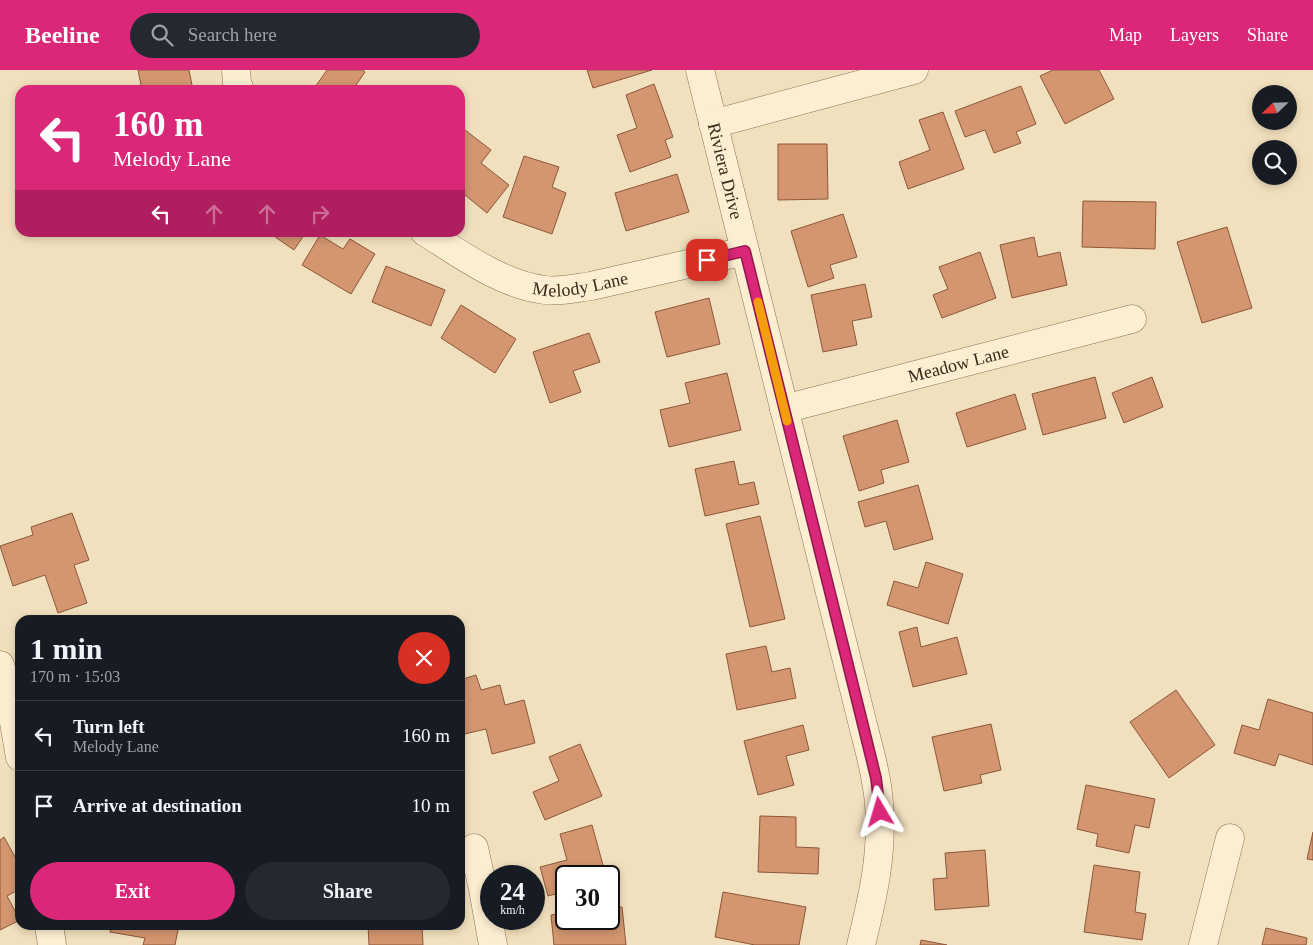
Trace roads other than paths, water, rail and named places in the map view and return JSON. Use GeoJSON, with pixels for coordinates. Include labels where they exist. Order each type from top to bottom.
{"type":"FeatureCollection","features":[{"type":"Feature","properties":{"kind":"street"},"geometry":{"type":"LineString","coordinates":[[236,70],[238,85]]}},
{"type":"Feature","properties":{"kind":"street","name":"Riviera Drive"},"geometry":{"type":"LineString","coordinates":[[700,70],[876,778],[880,823],[879,858],[862,945]]}},
{"type":"Feature","properties":{"kind":"street"},"geometry":{"type":"LineString","coordinates":[[713,124],[914,70]]}},
{"type":"Feature","properties":{"kind":"street","name":"Melody Lane"},"geometry":{"type":"LineString","coordinates":[[433,237],[489,272],[521,285],[546,290],[591,286],[745,251]]}},
{"type":"Feature","properties":{"kind":"street","name":"Meadow Lane"},"geometry":{"type":"LineString","coordinates":[[784,409],[1132,319]]}},
{"type":"Feature","properties":{"kind":"street"},"geometry":{"type":"LineString","coordinates":[[0,665],[10,699],[15,728]]}},
{"type":"Feature","properties":{"kind":"street"},"geometry":{"type":"LineString","coordinates":[[1203,945],[1230,838]]}},
{"type":"Feature","properties":{"kind":"street"},"geometry":{"type":"LineString","coordinates":[[474,848],[493,945]]}},
{"type":"Feature","properties":{"kind":"street"},"geometry":{"type":"LineString","coordinates":[[50,930],[52,945]]}}]}
